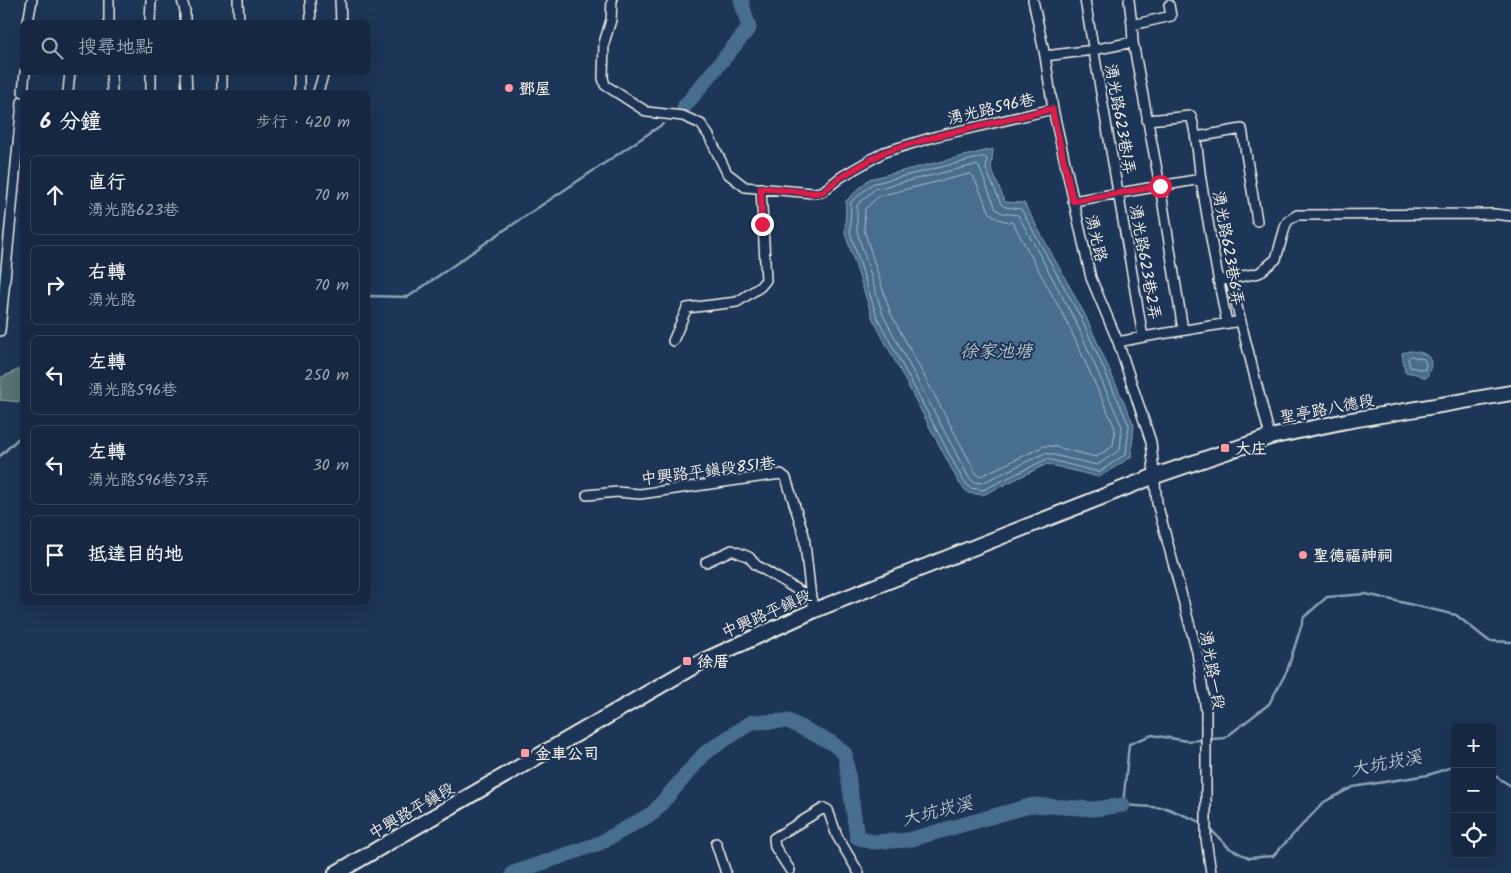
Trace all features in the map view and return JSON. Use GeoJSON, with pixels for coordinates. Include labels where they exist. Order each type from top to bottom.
{"type":"FeatureCollection","features":[{"type":"Feature","properties":{"kind":"street"},"geometry":{"type":"LineString","coordinates":[[28,20],[32,0]]}},
{"type":"Feature","properties":{"kind":"street"},"geometry":{"type":"LineString","coordinates":[[109,0],[110,20]]}},
{"type":"Feature","properties":{"kind":"street"},"geometry":{"type":"LineString","coordinates":[[150,20],[151,0]]}},
{"type":"Feature","properties":{"kind":"street"},"geometry":{"type":"LineString","coordinates":[[182,0],[186,20]]}},
{"type":"Feature","properties":{"kind":"street"},"geometry":{"type":"LineString","coordinates":[[238,0],[239,20]]}},
{"type":"Feature","properties":{"kind":"street"},"geometry":{"type":"LineString","coordinates":[[310,0],[311,20]]}},
{"type":"Feature","properties":{"kind":"street"},"geometry":{"type":"LineString","coordinates":[[340,0],[341,20]]}},
{"type":"Feature","properties":{"kind":"street","name":"湧光路596巷"},"geometry":{"type":"LineString","coordinates":[[612,0],[611,20],[604,43],[603,78],[605,86],[647,112],[683,116],[701,124],[727,173],[745,188],[822,192],[841,177],[884,152],[937,136],[1052,109]]}},
{"type":"Feature","properties":{"kind":"street","name":"湧光路"},"geometry":{"type":"LineString","coordinates":[[1034,0],[1045,56],[1052,109],[1091,278],[1118,342],[1151,442],[1155,476]]}},
{"type":"Feature","properties":{"kind":"street","name":"湧光路623巷1弄"},"geometry":{"type":"LineString","coordinates":[[1085,0],[1119,193]]}},
{"type":"Feature","properties":{"kind":"street"},"geometry":{"type":"LineString","coordinates":[[1129,0],[1133,42],[1160,186],[1183,330]]}},
{"type":"Feature","properties":{"kind":"street"},"geometry":{"type":"LineString","coordinates":[[1132,25],[1171,16],[1169,5]]}},
{"type":"Feature","properties":{"kind":"street"},"geometry":{"type":"LineString","coordinates":[[1045,56],[1093,50],[1133,42]]}},
{"type":"Feature","properties":{"kind":"street"},"geometry":{"type":"LineString","coordinates":[[23,90],[25,75]]}},
{"type":"Feature","properties":{"kind":"street"},"geometry":{"type":"LineString","coordinates":[[68,90],[70,75]]}},
{"type":"Feature","properties":{"kind":"street"},"geometry":{"type":"LineString","coordinates":[[111,75],[112,90]]}},
{"type":"Feature","properties":{"kind":"street"},"geometry":{"type":"LineString","coordinates":[[151,75],[151,90]]}},
{"type":"Feature","properties":{"kind":"street"},"geometry":{"type":"LineString","coordinates":[[186,75],[187,90]]}},
{"type":"Feature","properties":{"kind":"street"},"geometry":{"type":"LineString","coordinates":[[222,75],[222,90]]}},
{"type":"Feature","properties":{"kind":"street"},"geometry":{"type":"LineString","coordinates":[[299,75],[299,90]]}},
{"type":"Feature","properties":{"kind":"street"},"geometry":{"type":"LineString","coordinates":[[319,90],[323,75]]}},
{"type":"Feature","properties":{"kind":"street","name":"湧光路623巷6弄"},"geometry":{"type":"LineString","coordinates":[[1147,120],[1191,116],[1196,137],[1218,281],[1227,323]]}},
{"type":"Feature","properties":{"kind":"street"},"geometry":{"type":"LineString","coordinates":[[1196,137],[1242,129],[1257,221]]}},
{"type":"Feature","properties":{"kind":"street"},"geometry":{"type":"LineString","coordinates":[[0,331],[18,198],[20,161]]}},
{"type":"Feature","properties":{"kind":"street"},"geometry":{"type":"LineString","coordinates":[[1073,201],[1201,179]]}},
{"type":"Feature","properties":{"kind":"street"},"geometry":{"type":"LineString","coordinates":[[673,341],[687,308],[737,302],[760,287],[766,280],[761,188]]}},
{"type":"Feature","properties":{"kind":"street","name":"湧光路623巷2弄"},"geometry":{"type":"LineString","coordinates":[[1119,193],[1143,337]]}},
{"type":"Feature","properties":{"kind":"street"},"geometry":{"type":"LineString","coordinates":[[1218,281],[1259,273],[1276,259],[1286,224],[1297,215],[1494,214],[1511,216]]}},
{"type":"Feature","properties":{"kind":"street"},"geometry":{"type":"LineString","coordinates":[[1230,279],[1270,437]]}},
{"type":"Feature","properties":{"kind":"street"},"geometry":{"type":"LineString","coordinates":[[1118,342],[1241,321]]}},
{"type":"Feature","properties":{"kind":"street","name":"聖亭路八德段"},"geometry":{"type":"LineString","coordinates":[[1155,476],[1270,437],[1346,421],[1511,393]]}},
{"type":"Feature","properties":{"kind":"street","name":"中興路平鎮段851巷"},"geometry":{"type":"LineString","coordinates":[[587,495],[617,492],[640,494],[781,474],[786,478],[804,535],[813,604]]}},
{"type":"Feature","properties":{"kind":"street","name":"中興路平鎮段"},"geometry":{"type":"LineString","coordinates":[[336,873],[703,661],[813,604],[1155,476]]}},
{"type":"Feature","properties":{"kind":"street","name":"湧光路一段"},"geometry":{"type":"LineString","coordinates":[[1155,476],[1157,503],[1197,652],[1206,711],[1206,839],[1211,873]]}},
{"type":"Feature","properties":{"kind":"street"},"geometry":{"type":"LineString","coordinates":[[706,562],[732,550],[749,557],[756,565],[813,604]]}},
{"type":"Feature","properties":{"kind":"street"},"geometry":{"type":"LineString","coordinates":[[790,870],[775,847],[774,838],[824,808],[828,810],[837,836],[859,873]]}},
{"type":"Feature","properties":{"kind":"street"},"geometry":{"type":"LineString","coordinates":[[716,843],[726,873]]}},
{"type":"Feature","properties":{"kind":"green space"},"geometry":{"type":"Polygon","coordinates":[[[20,369],[20,402],[0,400],[0,378],[20,369]]]}},
{"type":"Feature","properties":{"kind":"water","name":"徐家池塘"},"geometry":{"type":"Polygon","coordinates":[[[993,149],[991,168],[1005,202],[1024,203],[1085,315],[1134,425],[1131,457],[1099,477],[1047,464],[983,495],[968,493],[959,483],[873,319],[845,233],[846,201],[869,179],[993,149]]]}},
{"type":"Feature","properties":{"kind":"water"},"geometry":{"type":"Polygon","coordinates":[[[1410,351],[1422,353],[1431,361],[1426,378],[1405,372],[1402,353],[1410,351]]]}},
{"type":"Feature","properties":{"kind":"waterway"},"geometry":{"type":"LineString","coordinates":[[684,107],[749,28],[741,0]]}},
{"type":"Feature","properties":{"kind":"waterway"},"geometry":{"type":"LineString","coordinates":[[370,296],[408,297],[663,124]]}},
{"type":"Feature","properties":{"kind":"waterway"},"geometry":{"type":"LineString","coordinates":[[0,456],[20,437]]}},
{"type":"Feature","properties":{"kind":"waterway"},"geometry":{"type":"LineString","coordinates":[[1203,823],[1166,808],[1123,805],[1129,744],[1152,735],[1187,741],[1225,738],[1269,704],[1287,671],[1304,617],[1327,597],[1366,594],[1456,615],[1489,641],[1511,642]]}},
{"type":"Feature","properties":{"kind":"waterway","name":"大坑崁溪"},"geometry":{"type":"LineString","coordinates":[[513,873],[600,843],[653,813],[705,753],[752,722],[788,721],[832,743],[845,754],[857,837],[873,842],[908,840],[1033,805],[1094,809],[1123,805]]}},
{"type":"Feature","properties":{"kind":"waterway","name":"大坑崁溪"},"geometry":{"type":"LineString","coordinates":[[1209,828],[1229,848],[1249,858],[1273,856],[1324,802],[1353,787],[1428,775],[1451,767]]}},
{"type":"Feature","properties":{"kind":"waterway","name":"大坑崁溪"},"geometry":{"type":"LineString","coordinates":[[1496,777],[1511,786]]}},
{"type":"Feature","properties":{"kind":"place","name":"鄧屋"},"geometry":{"type":"Point","coordinates":[509,88]}},
{"type":"Feature","properties":{"kind":"place","name":"大庄"},"geometry":{"type":"Point","coordinates":[1225,448]}},
{"type":"Feature","properties":{"kind":"place","name":"聖德福神祠"},"geometry":{"type":"Point","coordinates":[1303,555]}},
{"type":"Feature","properties":{"kind":"place","name":"徐厝"},"geometry":{"type":"Point","coordinates":[687,661]}},
{"type":"Feature","properties":{"kind":"place","name":"金車公司"},"geometry":{"type":"Point","coordinates":[525,753]}},
{"type":"Feature","properties":{"kind":"route"},"geometry":{"type":"LineString","coordinates":[[762,224],[761,188],[813,193],[822,192],[841,177],[884,152],[937,136],[1052,109],[1073,201],[1160,186]]}}]}
